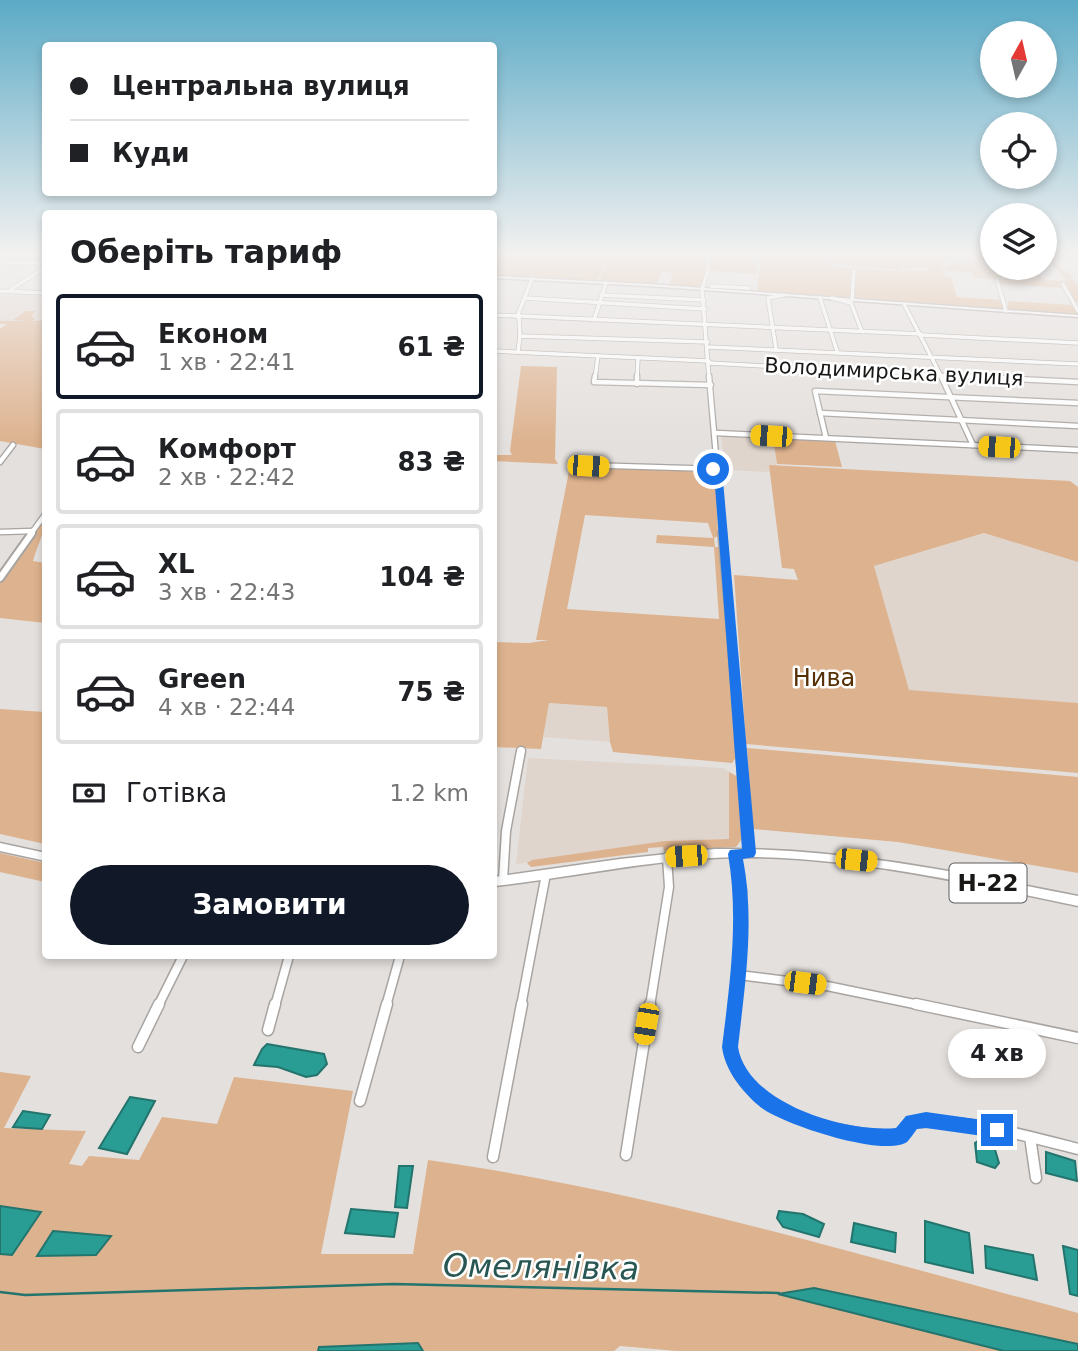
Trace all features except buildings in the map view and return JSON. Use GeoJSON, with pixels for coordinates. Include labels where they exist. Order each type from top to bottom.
{"type":"FeatureCollection","features":[{"type":"Feature","properties":{"kind":"main road"},"geometry":{"type":"LineString","coordinates":[[0,847],[42,856]]}},
{"type":"Feature","properties":{"kind":"main road","name":"Н-22"},"geometry":{"type":"LineString","coordinates":[[498,881],[667,857],[749,853],[814,855],[898,864],[1078,901]]}},
{"type":"Feature","properties":{"kind":"street"},"geometry":{"type":"LineString","coordinates":[[518,318],[518,352]]}},
{"type":"Feature","properties":{"kind":"street"},"geometry":{"type":"LineString","coordinates":[[545,318],[1078,344]]}},
{"type":"Feature","properties":{"kind":"street"},"geometry":{"type":"LineString","coordinates":[[706,318],[749,853]]}},
{"type":"Feature","properties":{"kind":"street"},"geometry":{"type":"LineString","coordinates":[[771,318],[776,349]]}},
{"type":"Feature","properties":{"kind":"street"},"geometry":{"type":"LineString","coordinates":[[827,318],[837,351]]}},
{"type":"Feature","properties":{"kind":"street"},"geometry":{"type":"LineString","coordinates":[[857,318],[862,332]]}},
{"type":"Feature","properties":{"kind":"street"},"geometry":{"type":"LineString","coordinates":[[912,318],[953,397],[973,445]]}},
{"type":"Feature","properties":{"kind":"street"},"geometry":{"type":"LineString","coordinates":[[520,336],[1078,364]]}},
{"type":"Feature","properties":{"kind":"street","name":"Володимирська вулиця"},"geometry":{"type":"LineString","coordinates":[[497,351],[1078,383]]}},
{"type":"Feature","properties":{"kind":"street"},"geometry":{"type":"LineString","coordinates":[[598,356],[594,382],[711,386]]}},
{"type":"Feature","properties":{"kind":"street"},"geometry":{"type":"LineString","coordinates":[[637,384],[638,358]]}},
{"type":"Feature","properties":{"kind":"street"},"geometry":{"type":"LineString","coordinates":[[826,438],[815,391],[1078,404]]}},
{"type":"Feature","properties":{"kind":"street"},"geometry":{"type":"LineString","coordinates":[[820,413],[1078,426]]}},
{"type":"Feature","properties":{"kind":"street"},"geometry":{"type":"LineString","coordinates":[[716,433],[1078,450]]}},
{"type":"Feature","properties":{"kind":"street"},"geometry":{"type":"LineString","coordinates":[[0,462],[13,445]]}},
{"type":"Feature","properties":{"kind":"street"},"geometry":{"type":"LineString","coordinates":[[583,465],[687,471],[718,469]]}},
{"type":"Feature","properties":{"kind":"street"},"geometry":{"type":"LineString","coordinates":[[0,578],[42,519]]}},
{"type":"Feature","properties":{"kind":"street"},"geometry":{"type":"LineString","coordinates":[[0,532],[33,531]]}},
{"type":"Feature","properties":{"kind":"street"},"geometry":{"type":"LineString","coordinates":[[498,881],[521,751]]}},
{"type":"Feature","properties":{"kind":"street"},"geometry":{"type":"LineString","coordinates":[[735,854],[742,890],[739,975],[730,1047],[737,1069],[766,1102],[836,1132],[901,1136],[912,1122],[926,1120],[997,1130],[1078,1149]]}},
{"type":"Feature","properties":{"kind":"street"},"geometry":{"type":"LineString","coordinates":[[626,1155],[669,887],[667,857]]}},
{"type":"Feature","properties":{"kind":"street"},"geometry":{"type":"LineString","coordinates":[[493,1157],[546,874]]}},
{"type":"Feature","properties":{"kind":"street"},"geometry":{"type":"LineString","coordinates":[[138,1047],[182,959]]}},
{"type":"Feature","properties":{"kind":"street"},"geometry":{"type":"LineString","coordinates":[[268,1030],[288,959]]}},
{"type":"Feature","properties":{"kind":"street"},"geometry":{"type":"LineString","coordinates":[[360,1101],[399,959]]}},
{"type":"Feature","properties":{"kind":"street"},"geometry":{"type":"LineString","coordinates":[[739,975],[827,986],[1078,1038]]}},
{"type":"Feature","properties":{"kind":"street"},"geometry":{"type":"LineString","coordinates":[[1030,1138],[1036,1178]]}},
{"type":"Feature","properties":{"kind":"shaded area"},"geometry":{"type":"Polygon","coordinates":[[[0,318],[42,318],[42,320],[0,321],[0,318]]]}},
{"type":"Feature","properties":{"kind":"shaded area"},"geometry":{"type":"Polygon","coordinates":[[[721,435],[773,438],[777,466],[770,465],[770,472],[725,470],[721,435]]]}},
{"type":"Feature","properties":{"kind":"shaded area"},"geometry":{"type":"Polygon","coordinates":[[[984,533],[1078,562],[1078,703],[909,691],[874,566],[984,533]]]}},
{"type":"Feature","properties":{"kind":"shaded area"},"geometry":{"type":"Polygon","coordinates":[[[548,703],[607,707],[610,742],[543,737],[548,703]]]}},
{"type":"Feature","properties":{"kind":"shaded area"},"geometry":{"type":"Polygon","coordinates":[[[528,758],[723,768],[729,772],[730,839],[665,841],[516,864],[528,758]]]}},
{"type":"Feature","properties":{"kind":"green space"},"geometry":{"type":"Polygon","coordinates":[[[35,318],[33,321],[42,320],[42,448],[0,441],[0,329],[7,324],[0,324],[0,321],[30,321],[13,320],[35,318]]]}},
{"type":"Feature","properties":{"kind":"green space"},"geometry":{"type":"Polygon","coordinates":[[[521,366],[557,367],[555,459],[558,464],[497,461],[497,455],[512,455],[510,451],[521,366]]]}},
{"type":"Feature","properties":{"kind":"green space"},"geometry":{"type":"Polygon","coordinates":[[[773,438],[835,441],[842,467],[777,464],[773,438]]]}},
{"type":"Feature","properties":{"kind":"green space","name":"Нива"},"geometry":{"type":"Polygon","coordinates":[[[769,465],[1070,481],[1078,487],[1078,562],[984,533],[874,566],[909,690],[1078,703],[1078,773],[746,744],[734,575],[798,580],[794,569],[782,568],[769,465]]]}},
{"type":"Feature","properties":{"kind":"green space"},"geometry":{"type":"Polygon","coordinates":[[[570,466],[716,470],[718,536],[714,538],[715,547],[719,547],[737,756],[732,763],[613,752],[607,707],[549,703],[541,749],[497,747],[497,642],[529,643],[549,640],[536,640],[570,466]],[[585,515],[567,609],[719,619],[714,547],[656,543],[657,535],[713,538],[708,523],[585,515]]]}},
{"type":"Feature","properties":{"kind":"green space"},"geometry":{"type":"Polygon","coordinates":[[[42,522],[42,534],[33,561],[42,562],[42,623],[0,618],[0,583],[42,522]]]}},
{"type":"Feature","properties":{"kind":"green space"},"geometry":{"type":"Polygon","coordinates":[[[0,709],[42,712],[42,843],[0,834],[0,709]]]}},
{"type":"Feature","properties":{"kind":"green space"},"geometry":{"type":"Polygon","coordinates":[[[747,748],[1078,777],[1078,873],[898,842],[753,829],[747,748]]]}},
{"type":"Feature","properties":{"kind":"green space"},"geometry":{"type":"Polygon","coordinates":[[[729,772],[738,777],[744,836],[736,847],[664,851],[663,847],[648,848],[648,852],[531,867],[527,863],[532,860],[665,841],[729,839],[729,772]]]}},
{"type":"Feature","properties":{"kind":"green space"},"geometry":{"type":"Polygon","coordinates":[[[0,853],[42,862],[42,881],[0,872],[0,853]]]}},
{"type":"Feature","properties":{"kind":"green space"},"geometry":{"type":"Polygon","coordinates":[[[0,1072],[31,1076],[4,1128],[86,1131],[69,1164],[82,1166],[89,1156],[139,1160],[162,1117],[217,1124],[234,1077],[353,1091],[321,1254],[413,1254],[428,1160],[511,1173],[674,1207],[1078,1313],[1078,1344],[814,1288],[780,1294],[1004,1351],[677,1351],[620,1346],[614,1351],[423,1351],[417,1343],[320,1347],[318,1351],[0,1351],[0,1254],[13,1255],[41,1213],[0,1206],[0,1072]]]}},
{"type":"Feature","properties":{"kind":"water"},"geometry":{"type":"Polygon","coordinates":[[[267,1044],[324,1054],[327,1064],[317,1075],[306,1077],[278,1067],[254,1065],[267,1044]]]}},
{"type":"Feature","properties":{"kind":"water"},"geometry":{"type":"Polygon","coordinates":[[[130,1097],[155,1101],[127,1154],[99,1148],[130,1097]]]}},
{"type":"Feature","properties":{"kind":"water"},"geometry":{"type":"Polygon","coordinates":[[[23,1111],[50,1115],[42,1129],[13,1127],[23,1111]]]}},
{"type":"Feature","properties":{"kind":"water"},"geometry":{"type":"Polygon","coordinates":[[[981,1139],[993,1143],[999,1163],[995,1168],[977,1162],[975,1143],[981,1139]]]}},
{"type":"Feature","properties":{"kind":"water"},"geometry":{"type":"Polygon","coordinates":[[[1046,1152],[1075,1161],[1077,1181],[1046,1173],[1046,1152]]]}},
{"type":"Feature","properties":{"kind":"water"},"geometry":{"type":"Polygon","coordinates":[[[399,1166],[413,1166],[407,1208],[395,1207],[399,1166]]]}},
{"type":"Feature","properties":{"kind":"water"},"geometry":{"type":"Polygon","coordinates":[[[0,1206],[41,1212],[12,1255],[0,1254],[0,1206]]]}},
{"type":"Feature","properties":{"kind":"water"},"geometry":{"type":"Polygon","coordinates":[[[351,1209],[398,1213],[394,1237],[345,1233],[351,1209]]]}},
{"type":"Feature","properties":{"kind":"water"},"geometry":{"type":"Polygon","coordinates":[[[779,1211],[803,1214],[824,1224],[819,1237],[783,1227],[777,1218],[779,1211]]]}},
{"type":"Feature","properties":{"kind":"water"},"geometry":{"type":"Polygon","coordinates":[[[925,1221],[969,1233],[973,1273],[925,1262],[925,1221]]]}},
{"type":"Feature","properties":{"kind":"water"},"geometry":{"type":"Polygon","coordinates":[[[854,1223],[896,1233],[895,1252],[851,1242],[854,1223]]]}},
{"type":"Feature","properties":{"kind":"water"},"geometry":{"type":"Polygon","coordinates":[[[53,1231],[111,1236],[96,1255],[37,1256],[53,1231]]]}},
{"type":"Feature","properties":{"kind":"water"},"geometry":{"type":"Polygon","coordinates":[[[985,1246],[1033,1255],[1037,1280],[986,1268],[985,1246]]]}},
{"type":"Feature","properties":{"kind":"water"},"geometry":{"type":"Polygon","coordinates":[[[1063,1246],[1078,1250],[1078,1296],[1070,1294],[1063,1246]]]}},
{"type":"Feature","properties":{"kind":"water"},"geometry":{"type":"Polygon","coordinates":[[[814,1288],[1078,1344],[1078,1351],[1004,1351],[778,1294],[814,1288]]]}},
{"type":"Feature","properties":{"kind":"water"},"geometry":{"type":"Polygon","coordinates":[[[418,1343],[423,1351],[318,1351],[319,1347],[418,1343]]]}},
{"type":"Feature","properties":{"kind":"waterway","name":"Омелянівка"},"geometry":{"type":"LineString","coordinates":[[0,1292],[25,1295],[394,1284],[779,1293]]}},
{"type":"Feature","properties":{"kind":"route"},"geometry":{"type":"LineString","coordinates":[[713,469],[718,469],[749,853],[735,854],[742,890],[739,975],[730,1047],[732,1058],[737,1069],[766,1102],[836,1132],[901,1136],[912,1122],[926,1120],[997,1130]]}}]}
